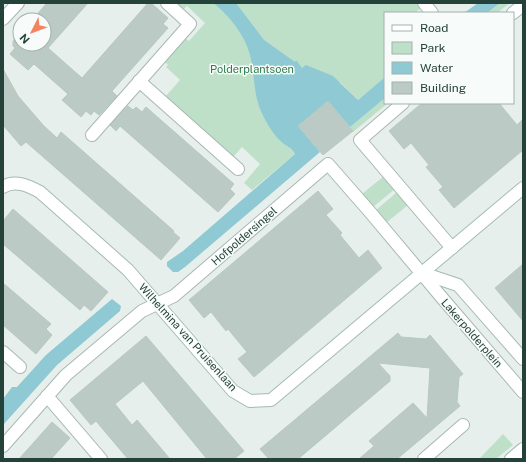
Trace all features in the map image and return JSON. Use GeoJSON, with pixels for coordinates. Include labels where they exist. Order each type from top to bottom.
{"type":"FeatureCollection","features":[{"type":"Feature","properties":{"kind":"street"},"geometry":{"type":"LineString","coordinates":[[3,19],[18,3]]}},
{"type":"Feature","properties":{"kind":"street"},"geometry":{"type":"LineString","coordinates":[[92,135],[190,24],[167,3]]}},
{"type":"Feature","properties":{"kind":"street"},"geometry":{"type":"LineString","coordinates":[[424,3],[431,12]]}},
{"type":"Feature","properties":{"kind":"street"},"geometry":{"type":"LineString","coordinates":[[514,12],[523,6]]}},
{"type":"Feature","properties":{"kind":"street"},"geometry":{"type":"LineString","coordinates":[[139,81],[238,169]]}},
{"type":"Feature","properties":{"kind":"street"},"geometry":{"type":"LineString","coordinates":[[402,104],[360,140],[452,248]]}},
{"type":"Feature","properties":{"kind":"street","name":"Lakerpolderplein"},"geometry":{"type":"LineString","coordinates":[[328,164],[523,392]]}},
{"type":"Feature","properties":{"kind":"street","name":"Hofpoldersingel"},"geometry":{"type":"LineString","coordinates":[[3,446],[66,375],[142,311],[174,296],[328,164]]}},
{"type":"Feature","properties":{"kind":"street","name":"Wilhelmina van Pruisenlaan"},"geometry":{"type":"LineString","coordinates":[[4,183],[27,185],[40,192],[128,270],[233,391],[250,401],[271,400],[523,188]]}},
{"type":"Feature","properties":{"kind":"street","name":"Lakerpolderplein"},"geometry":{"type":"LineString","coordinates":[[422,273],[458,285],[523,359]]}},
{"type":"Feature","properties":{"kind":"street"},"geometry":{"type":"LineString","coordinates":[[3,352],[20,367]]}},
{"type":"Feature","properties":{"kind":"street"},"geometry":{"type":"LineString","coordinates":[[47,396],[101,459]]}},
{"type":"Feature","properties":{"kind":"street"},"geometry":{"type":"LineString","coordinates":[[424,459],[463,425]]}},
{"type":"Feature","properties":{"kind":"street"},"geometry":{"type":"LineString","coordinates":[[511,459],[523,449]]}},
{"type":"Feature","properties":{"kind":"green space","name":"Polderplantsoen"},"geometry":{"type":"Polygon","coordinates":[[[176,3],[417,3],[421,8],[416,12],[384,12],[384,78],[358,100],[340,82],[277,136],[295,154],[252,190],[244,183],[260,164],[242,147],[233,157],[165,97],[180,80],[166,67],[168,65],[165,62],[185,38],[189,41],[205,23],[187,6],[183,10],[176,3]]]}},
{"type":"Feature","properties":{"kind":"green space"},"geometry":{"type":"Polygon","coordinates":[[[500,3],[510,3],[498,12],[488,12],[500,3]]]}},
{"type":"Feature","properties":{"kind":"green space"},"geometry":{"type":"Polygon","coordinates":[[[384,99],[384,104],[387,104],[353,132],[350,127],[384,99]]]}},
{"type":"Feature","properties":{"kind":"green space"},"geometry":{"type":"Polygon","coordinates":[[[384,176],[395,189],[373,207],[362,194],[384,176]]]}},
{"type":"Feature","properties":{"kind":"green space"},"geometry":{"type":"Polygon","coordinates":[[[397,192],[408,205],[386,223],[376,210],[397,192]]]}},
{"type":"Feature","properties":{"kind":"green space"},"geometry":{"type":"Polygon","coordinates":[[[503,434],[513,445],[496,459],[479,459],[503,434]]]}},
{"type":"Feature","properties":{"kind":"water"},"geometry":{"type":"Polygon","coordinates":[[[213,3],[236,3],[264,40],[295,62],[296,60],[302,68],[306,65],[333,76],[358,100],[384,78],[384,99],[350,127],[328,101],[298,126],[320,152],[185,267],[178,272],[173,272],[167,266],[167,262],[183,251],[295,154],[292,149],[277,137],[265,120],[258,104],[252,62],[248,48],[236,26],[225,13],[213,3]]]}},
{"type":"Feature","properties":{"kind":"water"},"geometry":{"type":"Polygon","coordinates":[[[478,3],[500,3],[488,12],[465,12],[478,3]]]}},
{"type":"Feature","properties":{"kind":"water"},"geometry":{"type":"Polygon","coordinates":[[[112,299],[121,306],[120,311],[57,365],[3,425],[3,399],[12,387],[17,387],[46,355],[112,299]]]}},
{"type":"Feature","properties":{"kind":"building"},"geometry":{"type":"Polygon","coordinates":[[[47,3],[88,3],[52,44],[52,12],[39,12],[47,3]]]}},
{"type":"Feature","properties":{"kind":"building"},"geometry":{"type":"Polygon","coordinates":[[[148,3],[151,3],[168,18],[163,24],[168,28],[112,91],[117,96],[99,115],[94,111],[91,115],[86,111],[81,117],[62,100],[68,94],[34,64],[28,70],[10,54],[12,52],[52,52],[82,78],[148,3]]]}},
{"type":"Feature","properties":{"kind":"building"},"geometry":{"type":"Polygon","coordinates":[[[3,69],[18,96],[43,125],[57,138],[61,132],[174,231],[173,232],[180,238],[161,260],[26,142],[21,146],[3,125],[3,69]]]}},
{"type":"Feature","properties":{"kind":"building"},"geometry":{"type":"Polygon","coordinates":[[[328,101],[353,131],[323,155],[298,126],[328,101]]]}},
{"type":"Feature","properties":{"kind":"building"},"geometry":{"type":"Polygon","coordinates":[[[421,104],[500,104],[517,125],[523,119],[523,150],[454,208],[439,190],[443,187],[426,167],[429,165],[411,143],[404,149],[389,131],[421,104]]]}},
{"type":"Feature","properties":{"kind":"building"},"geometry":{"type":"Polygon","coordinates":[[[128,106],[133,110],[136,107],[142,112],[146,107],[234,184],[230,189],[235,194],[218,212],[120,126],[116,131],[110,125],[128,106]]]}},
{"type":"Feature","properties":{"kind":"building"},"geometry":{"type":"Polygon","coordinates":[[[318,191],[333,209],[326,215],[342,233],[340,235],[359,258],[368,250],[382,268],[254,377],[238,359],[247,352],[228,329],[226,331],[211,312],[204,318],[189,300],[318,191]]]}},
{"type":"Feature","properties":{"kind":"building"},"geometry":{"type":"Polygon","coordinates":[[[13,209],[108,292],[91,311],[84,305],[80,310],[3,244],[3,221],[13,209]]]}},
{"type":"Feature","properties":{"kind":"building"},"geometry":{"type":"Polygon","coordinates":[[[523,264],[523,321],[495,288],[523,264]]]}},
{"type":"Feature","properties":{"kind":"building"},"geometry":{"type":"Polygon","coordinates":[[[3,283],[51,324],[46,329],[52,335],[36,354],[3,325],[3,283]]]}},
{"type":"Feature","properties":{"kind":"building"},"geometry":{"type":"Polygon","coordinates":[[[398,333],[401,337],[426,339],[430,335],[463,374],[459,377],[457,402],[460,406],[397,459],[359,459],[374,446],[369,441],[413,403],[427,418],[430,368],[378,363],[390,376],[390,381],[298,459],[269,459],[260,449],[398,333]]]}},
{"type":"Feature","properties":{"kind":"building"},"geometry":{"type":"Polygon","coordinates":[[[146,336],[244,451],[234,459],[207,459],[143,381],[115,404],[132,425],[137,420],[170,459],[128,459],[96,421],[91,425],[70,400],[146,336]]]}},
{"type":"Feature","properties":{"kind":"building"},"geometry":{"type":"Polygon","coordinates":[[[52,422],[70,438],[51,459],[19,459],[52,422]]]}}]}
